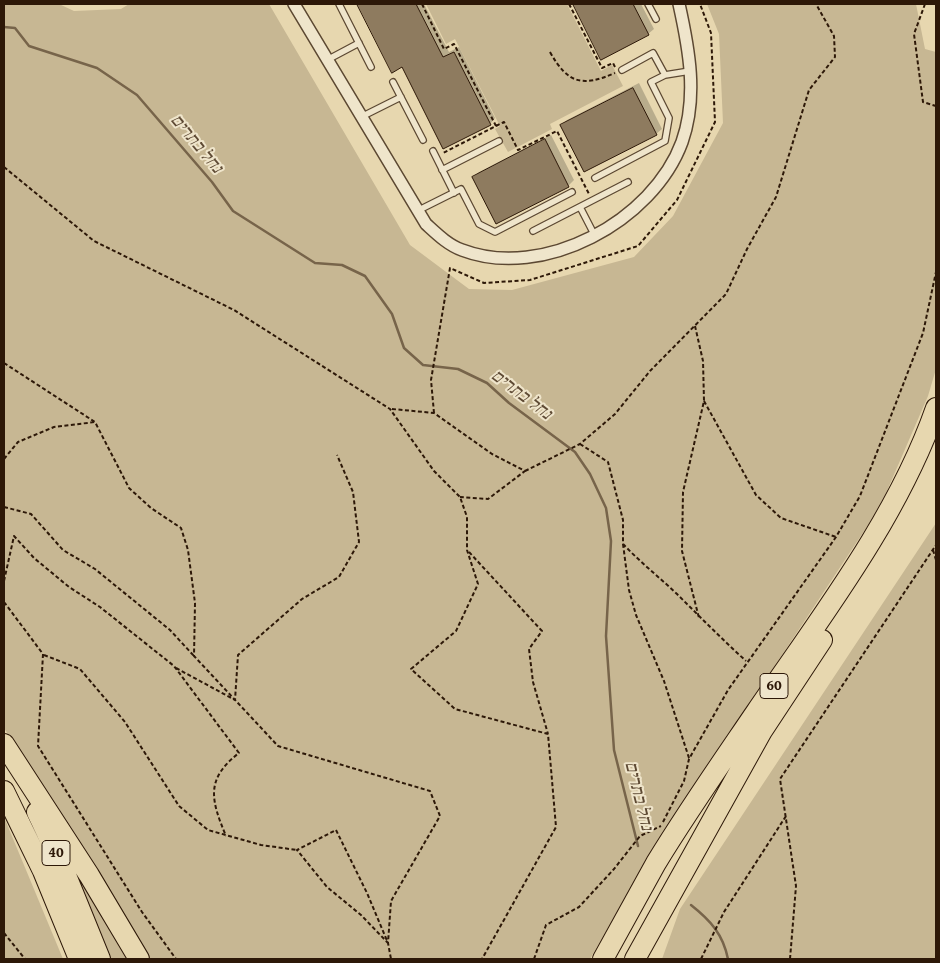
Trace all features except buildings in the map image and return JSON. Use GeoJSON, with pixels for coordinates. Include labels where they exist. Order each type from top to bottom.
{"type":"FeatureCollection","features":[{"type":"Feature","properties":{"kind":"highway","name":"60"},"geometry":{"type":"LineString","coordinates":[[603,959],[656,864],[700,794],[860,561],[929,428],[936,408]]}},
{"type":"Feature","properties":{"kind":"highway","name":"60"},"geometry":{"type":"LineString","coordinates":[[635,959],[762,731],[876,556],[922,471],[936,435]]}},
{"type":"Feature","properties":{"kind":"highway"},"geometry":{"type":"LineString","coordinates":[[4,744],[89,875],[139,959]]}},
{"type":"Feature","properties":{"kind":"highway","name":"40"},"geometry":{"type":"LineString","coordinates":[[4,750],[61,863],[100,959]]}},
{"type":"Feature","properties":{"kind":"highway","name":"40"},"geometry":{"type":"LineString","coordinates":[[4,791],[43,871],[79,959]]}},
{"type":"Feature","properties":{"kind":"street"},"geometry":{"type":"LineString","coordinates":[[294,4],[426,224],[441,239],[460,250],[482,257],[506,259],[534,256],[563,249],[595,236],[639,204],[657,185],[671,165],[682,143],[689,119],[692,95],[690,70],[679,4]]}},
{"type":"Feature","properties":{"kind":"lane"},"geometry":{"type":"LineString","coordinates":[[339,4],[371,66]]}},
{"type":"Feature","properties":{"kind":"lane"},"geometry":{"type":"LineString","coordinates":[[648,4],[656,19]]}},
{"type":"Feature","properties":{"kind":"lane"},"geometry":{"type":"LineString","coordinates":[[327,60],[359,43]]}},
{"type":"Feature","properties":{"kind":"lane"},"geometry":{"type":"LineString","coordinates":[[622,70],[654,53],[665,75]]}},
{"type":"Feature","properties":{"kind":"lane"},"geometry":{"type":"LineString","coordinates":[[595,178],[664,141],[669,118],[651,82],[665,75],[690,70]]}},
{"type":"Feature","properties":{"kind":"lane"},"geometry":{"type":"LineString","coordinates":[[393,82],[423,140]]}},
{"type":"Feature","properties":{"kind":"lane"},"geometry":{"type":"LineString","coordinates":[[361,117],[401,97]]}},
{"type":"Feature","properties":{"kind":"lane"},"geometry":{"type":"LineString","coordinates":[[442,170],[499,141]]}},
{"type":"Feature","properties":{"kind":"lane"},"geometry":{"type":"LineString","coordinates":[[434,154],[454,193]]}},
{"type":"Feature","properties":{"kind":"lane"},"geometry":{"type":"LineString","coordinates":[[533,231],[628,182]]}},
{"type":"Feature","properties":{"kind":"lane"},"geometry":{"type":"LineString","coordinates":[[417,211],[461,189],[479,224],[495,232],[572,192]]}},
{"type":"Feature","properties":{"kind":"lane"},"geometry":{"type":"LineString","coordinates":[[580,207],[595,236]]}},
{"type":"Feature","properties":{"kind":"path"},"geometry":{"type":"LineString","coordinates":[[422,4],[444,49],[454,44],[496,126]]}},
{"type":"Feature","properties":{"kind":"path"},"geometry":{"type":"LineString","coordinates":[[550,52],[560,69],[573,80],[591,82],[617,72],[613,63],[602,68],[570,4]]}},
{"type":"Feature","properties":{"kind":"path"},"geometry":{"type":"LineString","coordinates":[[460,497],[488,498],[525,472],[580,444],[615,414],[650,371],[726,294],[747,249],[776,196],[809,90],[835,57],[834,36],[816,4]]}},
{"type":"Feature","properties":{"kind":"path"},"geometry":{"type":"LineString","coordinates":[[925,4],[914,34],[924,102],[936,106]]}},
{"type":"Feature","properties":{"kind":"path"},"geometry":{"type":"LineString","coordinates":[[434,154],[504,122],[518,150],[557,131],[593,200]]}},
{"type":"Feature","properties":{"kind":"path"},"geometry":{"type":"LineString","coordinates":[[4,167],[94,242],[234,310],[390,409],[434,471],[460,497],[467,517],[467,550],[478,584],[456,631],[411,669],[455,709],[548,734]]}},
{"type":"Feature","properties":{"kind":"path"},"geometry":{"type":"LineString","coordinates":[[534,959],[546,926],[579,907],[614,869],[640,836],[662,826],[684,781],[690,759],[728,690],[836,537],[860,496],[923,333],[936,272]]}},
{"type":"Feature","properties":{"kind":"path"},"geometry":{"type":"LineString","coordinates":[[695,326],[703,361],[704,402],[683,492],[682,551],[700,618]]}},
{"type":"Feature","properties":{"kind":"path"},"geometry":{"type":"LineString","coordinates":[[4,363],[96,422],[129,488],[151,508],[181,528],[188,550],[196,603],[194,656]]}},
{"type":"Feature","properties":{"kind":"path"},"geometry":{"type":"LineString","coordinates":[[704,402],[756,495],[781,518],[836,537]]}},
{"type":"Feature","properties":{"kind":"path"},"geometry":{"type":"LineString","coordinates":[[390,409],[434,413],[492,454],[525,472]]}},
{"type":"Feature","properties":{"kind":"path"},"geometry":{"type":"LineString","coordinates":[[4,460],[18,442],[54,427],[96,422]]}},
{"type":"Feature","properties":{"kind":"path"},"geometry":{"type":"LineString","coordinates":[[580,444],[608,462],[623,520],[623,544],[629,590],[636,615],[664,681],[690,759]]}},
{"type":"Feature","properties":{"kind":"path"},"geometry":{"type":"LineString","coordinates":[[235,700],[238,655],[302,598],[339,577],[359,542],[353,492],[337,455]]}},
{"type":"Feature","properties":{"kind":"path"},"geometry":{"type":"LineString","coordinates":[[4,507],[31,514],[63,550],[95,568],[170,630],[278,746],[430,791],[440,816],[391,901],[388,943]]}},
{"type":"Feature","properties":{"kind":"path"},"geometry":{"type":"LineString","coordinates":[[4,581],[14,536],[34,558],[68,587],[100,607],[174,666],[235,700]]}},
{"type":"Feature","properties":{"kind":"path"},"geometry":{"type":"LineString","coordinates":[[623,544],[747,662]]}},
{"type":"Feature","properties":{"kind":"path"},"geometry":{"type":"LineString","coordinates":[[790,959],[796,886],[780,779],[936,545]]}},
{"type":"Feature","properties":{"kind":"path"},"geometry":{"type":"LineString","coordinates":[[467,550],[542,631],[529,649],[532,682],[548,734],[556,827],[482,959]]}},
{"type":"Feature","properties":{"kind":"path"},"geometry":{"type":"LineString","coordinates":[[933,550],[936,560]]}},
{"type":"Feature","properties":{"kind":"path"},"geometry":{"type":"LineString","coordinates":[[4,602],[43,654],[80,669],[125,722],[179,806],[208,830],[260,845],[297,850],[336,830],[367,893],[388,943],[391,959]]}},
{"type":"Feature","properties":{"kind":"path"},"geometry":{"type":"LineString","coordinates":[[43,654],[38,746],[142,912],[176,959]]}},
{"type":"Feature","properties":{"kind":"path"},"geometry":{"type":"LineString","coordinates":[[174,666],[239,753],[228,761],[214,782],[216,811],[226,836]]}},
{"type":"Feature","properties":{"kind":"path"},"geometry":{"type":"LineString","coordinates":[[701,959],[724,912],[786,816]]}},
{"type":"Feature","properties":{"kind":"path"},"geometry":{"type":"LineString","coordinates":[[297,850],[327,887],[361,915],[388,943]]}},
{"type":"Feature","properties":{"kind":"path"},"geometry":{"type":"LineString","coordinates":[[4,933],[25,959]]}},
{"type":"Feature","properties":{"kind":"shaded area"},"geometry":{"type":"Polygon","coordinates":[[[4,4],[59,4],[74,11],[121,9],[129,4],[269,4],[410,245],[469,289],[512,290],[634,257],[673,216],[723,123],[719,34],[707,4],[916,4],[925,49],[936,52],[936,369],[928,396],[880,507],[653,850],[590,959],[146,959],[108,893],[4,728],[4,4]]]}},
{"type":"Feature","properties":{"kind":"shaded area"},"geometry":{"type":"Polygon","coordinates":[[[426,4],[567,4],[601,71],[612,65],[623,86],[550,124],[552,129],[508,152],[495,129],[500,126],[455,39],[446,44],[426,4]]]}},
{"type":"Feature","properties":{"kind":"shaded area"},"geometry":{"type":"Polygon","coordinates":[[[936,523],[936,959],[662,959],[680,909],[936,523]]]}},
{"type":"Feature","properties":{"kind":"shaded area"},"geometry":{"type":"Polygon","coordinates":[[[4,817],[63,959],[4,959],[4,817]]]}},
{"type":"Feature","properties":{"kind":"shaded area"},"geometry":{"type":"Polygon","coordinates":[[[58,836],[128,959],[109,959],[58,836]]]}},
{"type":"Feature","properties":{"kind":"waterway","name":"נחל בתרים"},"geometry":{"type":"LineString","coordinates":[[4,27],[15,28],[29,46],[97,68],[137,95],[212,182],[233,211],[315,263],[342,265],[365,276],[392,314],[404,348],[423,365],[458,369],[487,383],[509,403],[575,452],[590,474],[606,508],[611,541],[606,636],[614,750],[638,846]]}},
{"type":"Feature","properties":{"kind":"waterway","name":"נחל בתרים"},"geometry":{"type":"LineString","coordinates":[[691,905],[715,928],[723,942],[728,959]]}}]}
